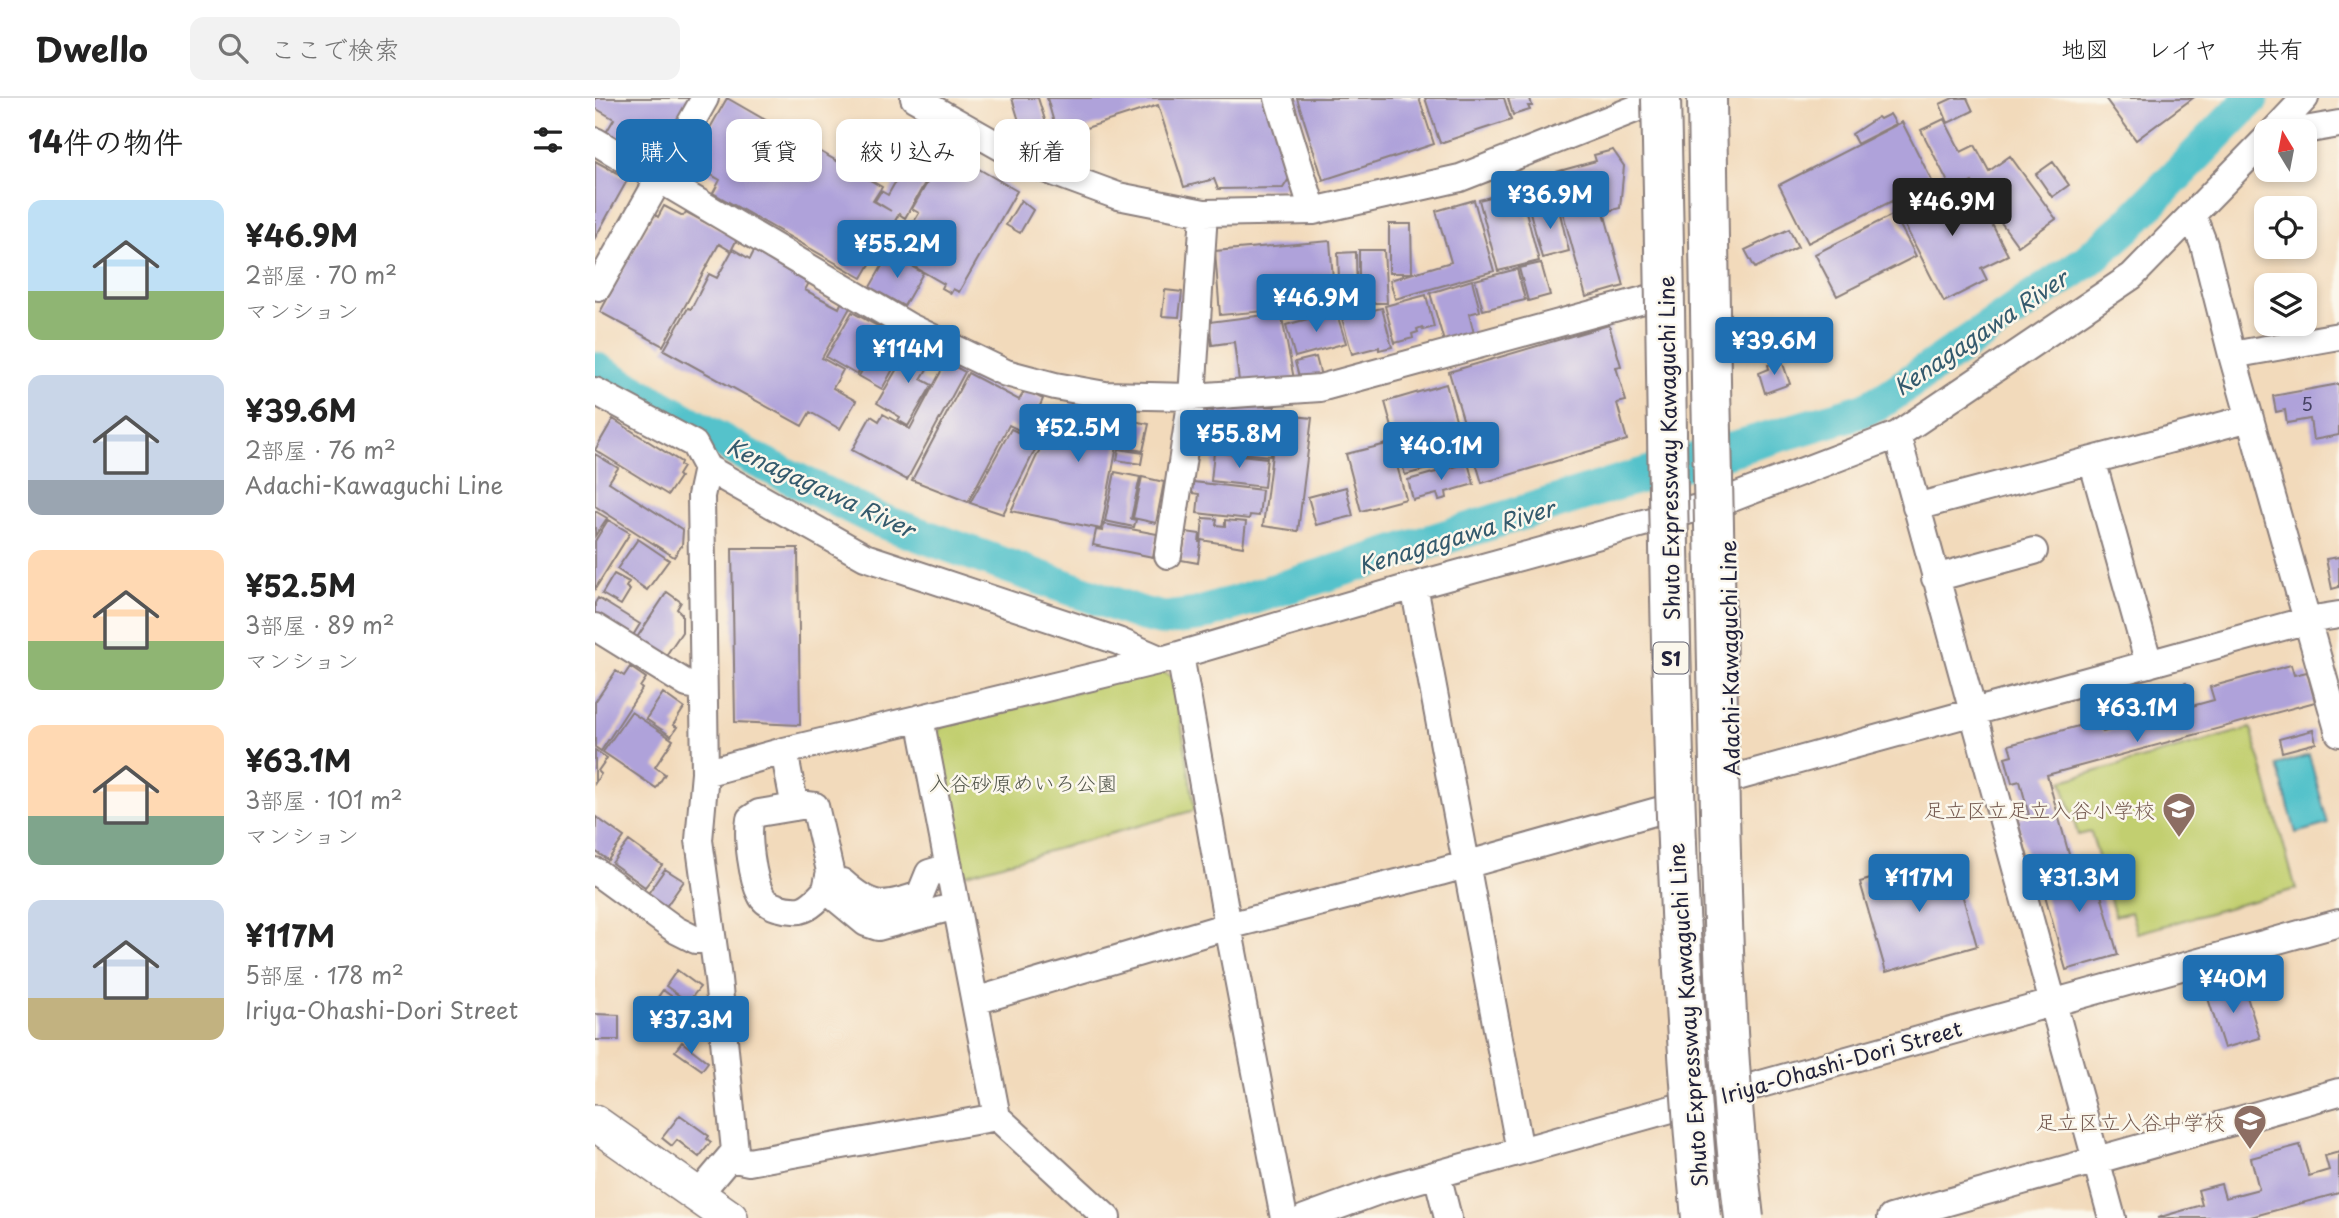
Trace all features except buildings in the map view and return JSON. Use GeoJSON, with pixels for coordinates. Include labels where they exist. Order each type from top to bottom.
{"type":"FeatureCollection","features":[{"type":"Feature","properties":{"kind":"highway","name":"Shuto Expressway Kawaguchi Line"},"geometry":{"type":"LineString","coordinates":[[1707,98],[1710,382],[1721,847],[1727,1028],[1744,1218]]}},
{"type":"Feature","properties":{"kind":"highway","name":"Shuto Expressway Kawaguchi Line"},"geometry":{"type":"LineString","coordinates":[[1653,100],[1679,918],[1688,1083],[1701,1218]]}},
{"type":"Feature","properties":{"kind":"highway"},"geometry":{"type":"LineString","coordinates":[[1672,704],[1688,931],[1716,1218]]}},
{"type":"Feature","properties":{"kind":"main road","name":"Adachi-Kawaguchi Line"},"geometry":{"type":"LineString","coordinates":[[1721,98],[1730,779],[1735,934],[1755,1218]]}},
{"type":"Feature","properties":{"kind":"main road"},"geometry":{"type":"LineString","coordinates":[[1653,100],[1651,298],[1661,810],[1670,1037],[1686,1218]]}},
{"type":"Feature","properties":{"kind":"main road"},"geometry":{"type":"LineString","coordinates":[[595,1122],[730,1218]]}},
{"type":"Feature","properties":{"kind":"street"},"geometry":{"type":"LineString","coordinates":[[693,119],[705,98]]}},
{"type":"Feature","properties":{"kind":"street"},"geometry":{"type":"LineString","coordinates":[[914,98],[1031,164],[1118,196],[1204,213],[1313,211],[1460,178],[1653,100]]}},
{"type":"Feature","properties":{"kind":"street"},"geometry":{"type":"LineString","coordinates":[[1278,98],[1313,211]]}},
{"type":"Feature","properties":{"kind":"street"},"geometry":{"type":"LineString","coordinates":[[2285,119],[2305,98]]}},
{"type":"Feature","properties":{"kind":"street"},"geometry":{"type":"LineString","coordinates":[[2317,128],[2339,124]]}},
{"type":"Feature","properties":{"kind":"street"},"geometry":{"type":"LineString","coordinates":[[595,141],[616,153]]}},
{"type":"Feature","properties":{"kind":"street"},"geometry":{"type":"LineString","coordinates":[[705,773],[784,751],[1171,657],[1414,586],[1727,500],[1897,435],[2132,276],[2254,151]]}},
{"type":"Feature","properties":{"kind":"street"},"geometry":{"type":"LineString","coordinates":[[598,287],[656,182]]}},
{"type":"Feature","properties":{"kind":"street"},"geometry":{"type":"LineString","coordinates":[[667,182],[908,326],[1006,373],[1105,395],[1192,397],[1320,388],[1651,298]]}},
{"type":"Feature","properties":{"kind":"street"},"geometry":{"type":"LineString","coordinates":[[1168,555],[1192,397],[1204,213]]}},
{"type":"Feature","properties":{"kind":"street"},"geometry":{"type":"LineString","coordinates":[[2192,214],[2203,245],[2339,733]]}},
{"type":"Feature","properties":{"kind":"street"},"geometry":{"type":"LineString","coordinates":[[2232,355],[2339,336]]}},
{"type":"Feature","properties":{"kind":"street"},"geometry":{"type":"LineString","coordinates":[[595,391],[694,444],[707,468],[865,556],[1171,657]]}},
{"type":"Feature","properties":{"kind":"street"},"geometry":{"type":"LineString","coordinates":[[1916,507],[2250,418]]}},
{"type":"Feature","properties":{"kind":"street"},"geometry":{"type":"LineString","coordinates":[[1897,435],[2112,1218]]}},
{"type":"Feature","properties":{"kind":"street"},"geometry":{"type":"LineString","coordinates":[[2092,460],[2149,664]]}},
{"type":"Feature","properties":{"kind":"street"},"geometry":{"type":"LineString","coordinates":[[698,1195],[735,1151],[699,840],[705,773],[701,496],[707,468]]}},
{"type":"Feature","properties":{"kind":"street"},"geometry":{"type":"LineString","coordinates":[[1935,578],[2034,551]]}},
{"type":"Feature","properties":{"kind":"street"},"geometry":{"type":"LineString","coordinates":[[1414,586],[1520,1151]]}},
{"type":"Feature","properties":{"kind":"street"},"geometry":{"type":"LineString","coordinates":[[1730,779],[2308,621],[2339,615]]}},
{"type":"Feature","properties":{"kind":"street"},"geometry":{"type":"LineString","coordinates":[[595,627],[688,684],[703,687]]}},
{"type":"Feature","properties":{"kind":"street"},"geometry":{"type":"LineString","coordinates":[[1171,657],[1228,926],[1284,1218]]}},
{"type":"Feature","properties":{"kind":"street"},"geometry":{"type":"LineString","coordinates":[[920,719],[997,1117],[1107,1218]]}},
{"type":"Feature","properties":{"kind":"street"},"geometry":{"type":"LineString","coordinates":[[784,751],[795,807]]}},
{"type":"Feature","properties":{"kind":"street"},"geometry":{"type":"LineString","coordinates":[[828,881],[818,900],[801,910],[776,908],[761,898],[748,833],[751,819],[759,813],[815,806],[818,811],[828,881],[866,923],[878,927],[956,906]]}},
{"type":"Feature","properties":{"kind":"street"},"geometry":{"type":"LineString","coordinates":[[975,1001],[1228,926],[1661,810]]}},
{"type":"Feature","properties":{"kind":"street"},"geometry":{"type":"LineString","coordinates":[[828,881],[868,902],[882,906],[920,895],[929,873],[949,867]]}},
{"type":"Feature","properties":{"kind":"street"},"geometry":{"type":"LineString","coordinates":[[595,871],[676,930],[695,940],[712,940]]}},
{"type":"Feature","properties":{"kind":"street","name":"Iriya-Ohashi-Dori Street"},"geometry":{"type":"LineString","coordinates":[[1305,1218],[1372,1193],[1437,1174],[2339,923]]}},
{"type":"Feature","properties":{"kind":"street"},"geometry":{"type":"LineString","coordinates":[[1891,1218],[1924,1214],[2096,1160],[2339,1092]]}},
{"type":"Feature","properties":{"kind":"street"},"geometry":{"type":"LineString","coordinates":[[730,1158],[749,1162],[997,1117]]}},
{"type":"Feature","properties":{"kind":"street"},"geometry":{"type":"LineString","coordinates":[[1437,1174],[1448,1218]]}},
{"type":"Feature","properties":{"kind":"green space","name":"入谷砂原めいろ公園"},"geometry":{"type":"Polygon","coordinates":[[[1160,670],[1174,678],[1195,810],[963,875],[934,737],[942,726],[1160,670]]]}},
{"type":"Feature","properties":{"kind":"green space"},"geometry":{"type":"Polygon","coordinates":[[[2251,728],[2296,889],[2137,933],[2131,912],[2115,916],[2091,832],[2078,835],[2062,781],[2251,728]]]}},
{"type":"Feature","properties":{"kind":"water"},"geometry":{"type":"Polygon","coordinates":[[[2309,755],[2328,824],[2296,833],[2277,765],[2309,755]]]}},
{"type":"Feature","properties":{"kind":"waterway","name":"Kenagagawa River"},"geometry":{"type":"LineString","coordinates":[[595,369],[750,457],[876,519],[1142,614],[1164,619],[1197,615],[1620,482],[1864,410],[1888,397],[2087,261],[2127,226],[2252,98]]}},
{"type":"Feature","properties":{"kind":"place","name":"足立区立足立入谷小学校"},"geometry":{"type":"Point","coordinates":[2179,839]}},
{"type":"Feature","properties":{"kind":"place","name":"足立区立入谷中学校"},"geometry":{"type":"Point","coordinates":[2250,1151]}}]}
